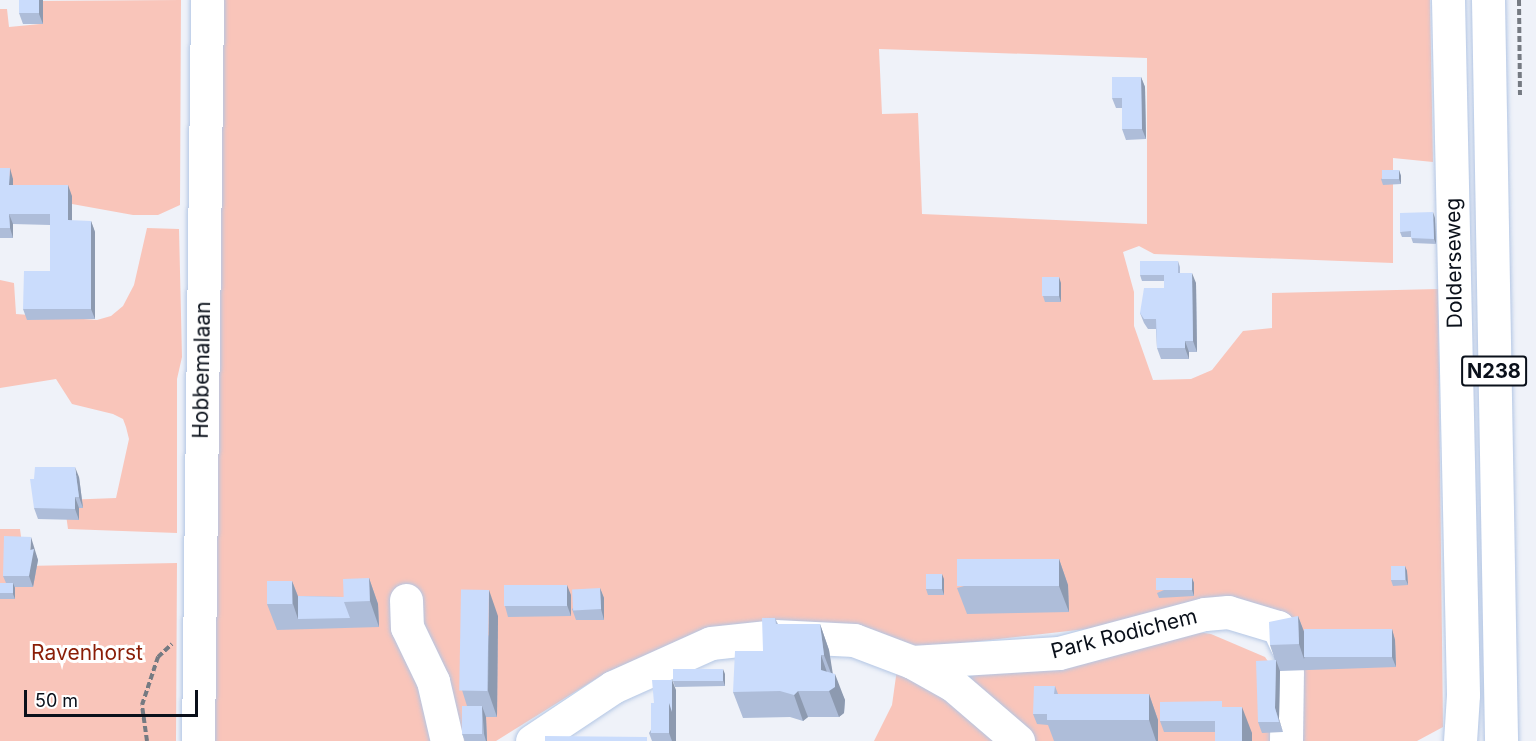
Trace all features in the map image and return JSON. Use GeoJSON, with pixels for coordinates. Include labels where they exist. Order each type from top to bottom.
{"type":"FeatureCollection","features":[{"type":"Feature","properties":{"kind":"street","name":"Hobbemalaan"},"geometry":{"type":"LineString","coordinates":[[198,741],[207,0]]}},
{"type":"Feature","properties":{"kind":"street","name":"Dolderseweg"},"geometry":{"type":"LineString","coordinates":[[1448,0],[1463,695],[1460,741]]}},
{"type":"Feature","properties":{"kind":"street","name":"Dolderseweg"},"geometry":{"type":"LineString","coordinates":[[1488,0],[1501,741]]}},
{"type":"Feature","properties":{"kind":"street"},"geometry":{"type":"LineString","coordinates":[[406,600],[407,627],[433,681],[447,741]]}},
{"type":"Feature","properties":{"kind":"street","name":"Park Rodichem"},"geometry":{"type":"LineString","coordinates":[[912,662],[1059,653],[1205,614],[1228,612],[1278,627],[1287,659],[1286,741]]}},
{"type":"Feature","properties":{"kind":"street","name":"Park Rodichem"},"geometry":{"type":"LineString","coordinates":[[532,741],[613,687],[711,643],[775,636],[854,640],[912,662],[953,685],[1018,741]]}},
{"type":"Feature","properties":{"kind":"path"},"geometry":{"type":"LineString","coordinates":[[147,741],[142,705],[158,657],[199,619]]}},
{"type":"Feature","properties":{"kind":"green space"},"geometry":{"type":"Polygon","coordinates":[[[181,0],[180,205],[158,215],[133,215],[0,191],[0,9],[7,9],[9,27],[40,24],[37,1],[181,0]]]}},
{"type":"Feature","properties":{"kind":"green space"},"geometry":{"type":"Polygon","coordinates":[[[217,0],[1430,0],[1433,162],[1393,158],[1393,263],[1154,254],[1139,246],[1123,252],[1134,292],[1134,326],[1153,380],[1191,379],[1212,370],[1243,331],[1272,328],[1272,293],[1438,289],[1443,727],[1417,741],[1291,741],[1274,639],[1222,621],[1095,628],[921,648],[670,646],[607,672],[496,741],[209,741],[217,0]],[[879,49],[882,114],[918,113],[922,214],[1147,224],[1147,58],[879,49]]]}},
{"type":"Feature","properties":{"kind":"green space"},"geometry":{"type":"Polygon","coordinates":[[[147,228],[179,229],[182,357],[177,379],[177,533],[68,529],[64,500],[116,498],[129,439],[126,427],[123,419],[113,414],[72,404],[56,379],[0,388],[0,280],[14,283],[16,314],[97,320],[111,316],[123,306],[134,285],[147,228]]]}},
{"type":"Feature","properties":{"kind":"green space","name":"Ravenhorst"},"geometry":{"type":"Polygon","coordinates":[[[0,529],[20,529],[25,566],[177,563],[176,741],[0,741],[0,529]]]}},
{"type":"Feature","properties":{"kind":"green space"},"geometry":{"type":"Polygon","coordinates":[[[1184,630],[1211,634],[1265,657],[1272,667],[1274,741],[1027,741],[944,669],[1184,630]]]}},
{"type":"Feature","properties":{"kind":"green space"},"geometry":{"type":"Polygon","coordinates":[[[898,662],[1009,741],[874,741],[892,705],[898,662]]]}},
{"type":"Feature","properties":{"kind":"building"},"geometry":{"type":"Polygon","coordinates":[[[19,0],[39,0],[39,13],[19,13],[19,0]]]}},
{"type":"Feature","properties":{"kind":"building"},"geometry":{"type":"Polygon","coordinates":[[[1112,77],[1141,77],[1142,129],[1122,129],[1122,98],[1112,98],[1112,77]]]}},
{"type":"Feature","properties":{"kind":"building"},"geometry":{"type":"Polygon","coordinates":[[[0,168],[10,168],[9,185],[68,185],[68,220],[91,221],[91,309],[23,309],[24,271],[50,271],[50,214],[9,214],[10,228],[0,228],[0,168]]]}},
{"type":"Feature","properties":{"kind":"building"},"geometry":{"type":"Polygon","coordinates":[[[1382,170],[1399,170],[1399,179],[1382,179],[1382,170]]]}},
{"type":"Feature","properties":{"kind":"building"},"geometry":{"type":"Polygon","coordinates":[[[1433,212],[1434,239],[1411,238],[1411,231],[1400,232],[1400,213],[1433,212]]]}},
{"type":"Feature","properties":{"kind":"building"},"geometry":{"type":"Polygon","coordinates":[[[1140,261],[1178,261],[1178,273],[1140,275],[1140,261]]]}},
{"type":"Feature","properties":{"kind":"building"},"geometry":{"type":"Polygon","coordinates":[[[1164,273],[1192,273],[1193,341],[1185,341],[1185,348],[1157,348],[1156,319],[1144,319],[1140,313],[1144,288],[1164,288],[1164,273]]]}},
{"type":"Feature","properties":{"kind":"building"},"geometry":{"type":"Polygon","coordinates":[[[1042,277],[1059,277],[1059,296],[1042,296],[1042,277]]]}},
{"type":"Feature","properties":{"kind":"building"},"geometry":{"type":"Polygon","coordinates":[[[35,467],[75,467],[79,497],[75,497],[75,509],[34,508],[30,479],[34,479],[35,467]]]}},
{"type":"Feature","properties":{"kind":"building"},"geometry":{"type":"Polygon","coordinates":[[[4,536],[31,537],[30,550],[34,549],[29,576],[3,576],[4,536]]]}},
{"type":"Feature","properties":{"kind":"building"},"geometry":{"type":"Polygon","coordinates":[[[957,559],[1059,559],[1059,586],[957,586],[957,559]]]}},
{"type":"Feature","properties":{"kind":"building"},"geometry":{"type":"Polygon","coordinates":[[[1391,566],[1405,566],[1405,580],[1391,580],[1391,566]]]}},
{"type":"Feature","properties":{"kind":"building"},"geometry":{"type":"Polygon","coordinates":[[[926,574],[942,574],[942,589],[926,589],[926,574]]]}},
{"type":"Feature","properties":{"kind":"building"},"geometry":{"type":"Polygon","coordinates":[[[369,578],[370,601],[344,602],[343,579],[369,578]]]}},
{"type":"Feature","properties":{"kind":"building"},"geometry":{"type":"Polygon","coordinates":[[[1156,578],[1192,578],[1192,590],[1156,590],[1156,578]]]}},
{"type":"Feature","properties":{"kind":"building"},"geometry":{"type":"Polygon","coordinates":[[[267,581],[292,581],[292,604],[267,604],[267,581]]]}},
{"type":"Feature","properties":{"kind":"building"},"geometry":{"type":"Polygon","coordinates":[[[0,583],[13,583],[13,593],[0,593],[0,583]]]}},
{"type":"Feature","properties":{"kind":"building"},"geometry":{"type":"Polygon","coordinates":[[[504,585],[567,585],[567,606],[504,606],[504,585]]]}},
{"type":"Feature","properties":{"kind":"building"},"geometry":{"type":"Polygon","coordinates":[[[600,588],[601,609],[573,610],[572,589],[600,588]]]}},
{"type":"Feature","properties":{"kind":"building"},"geometry":{"type":"Polygon","coordinates":[[[461,590],[489,590],[487,691],[459,690],[461,590]]]}},
{"type":"Feature","properties":{"kind":"building"},"geometry":{"type":"Polygon","coordinates":[[[298,596],[344,597],[350,618],[298,619],[298,596]]]}},
{"type":"Feature","properties":{"kind":"building"},"geometry":{"type":"Polygon","coordinates":[[[1298,616],[1299,644],[1270,645],[1269,622],[1298,616]]]}},
{"type":"Feature","properties":{"kind":"building"},"geometry":{"type":"Polygon","coordinates":[[[762,618],[775,618],[776,624],[820,624],[824,655],[821,655],[821,670],[835,674],[835,687],[829,691],[798,691],[794,695],[780,691],[733,692],[735,651],[763,651],[762,618]]]}},
{"type":"Feature","properties":{"kind":"building"},"geometry":{"type":"Polygon","coordinates":[[[1304,629],[1392,629],[1392,657],[1304,657],[1304,629]]]}},
{"type":"Feature","properties":{"kind":"building"},"geometry":{"type":"Polygon","coordinates":[[[1276,660],[1275,708],[1279,722],[1258,722],[1256,661],[1276,660]]]}},
{"type":"Feature","properties":{"kind":"building"},"geometry":{"type":"Polygon","coordinates":[[[673,669],[723,669],[723,681],[673,681],[673,669]]]}},
{"type":"Feature","properties":{"kind":"building"},"geometry":{"type":"Polygon","coordinates":[[[652,680],[672,680],[672,712],[669,703],[654,703],[652,680]]]}},
{"type":"Feature","properties":{"kind":"building"},"geometry":{"type":"Polygon","coordinates":[[[1034,686],[1055,686],[1054,694],[1047,694],[1047,714],[1033,714],[1034,686]]]}},
{"type":"Feature","properties":{"kind":"building"},"geometry":{"type":"Polygon","coordinates":[[[1047,694],[1149,694],[1149,720],[1047,720],[1047,694]]]}},
{"type":"Feature","properties":{"kind":"building"},"geometry":{"type":"Polygon","coordinates":[[[1222,701],[1222,707],[1215,707],[1215,721],[1160,721],[1160,702],[1222,701]]]}},
{"type":"Feature","properties":{"kind":"building"},"geometry":{"type":"Polygon","coordinates":[[[651,703],[669,703],[669,733],[651,733],[651,703]]]}},
{"type":"Feature","properties":{"kind":"building"},"geometry":{"type":"Polygon","coordinates":[[[462,706],[482,706],[482,734],[462,734],[462,706]]]}},
{"type":"Feature","properties":{"kind":"building"},"geometry":{"type":"Polygon","coordinates":[[[1215,707],[1242,707],[1242,741],[1215,741],[1215,707]]]}},
{"type":"Feature","properties":{"kind":"building"},"geometry":{"type":"Polygon","coordinates":[[[545,736],[647,737],[647,741],[545,741],[545,736]]]}}]}
